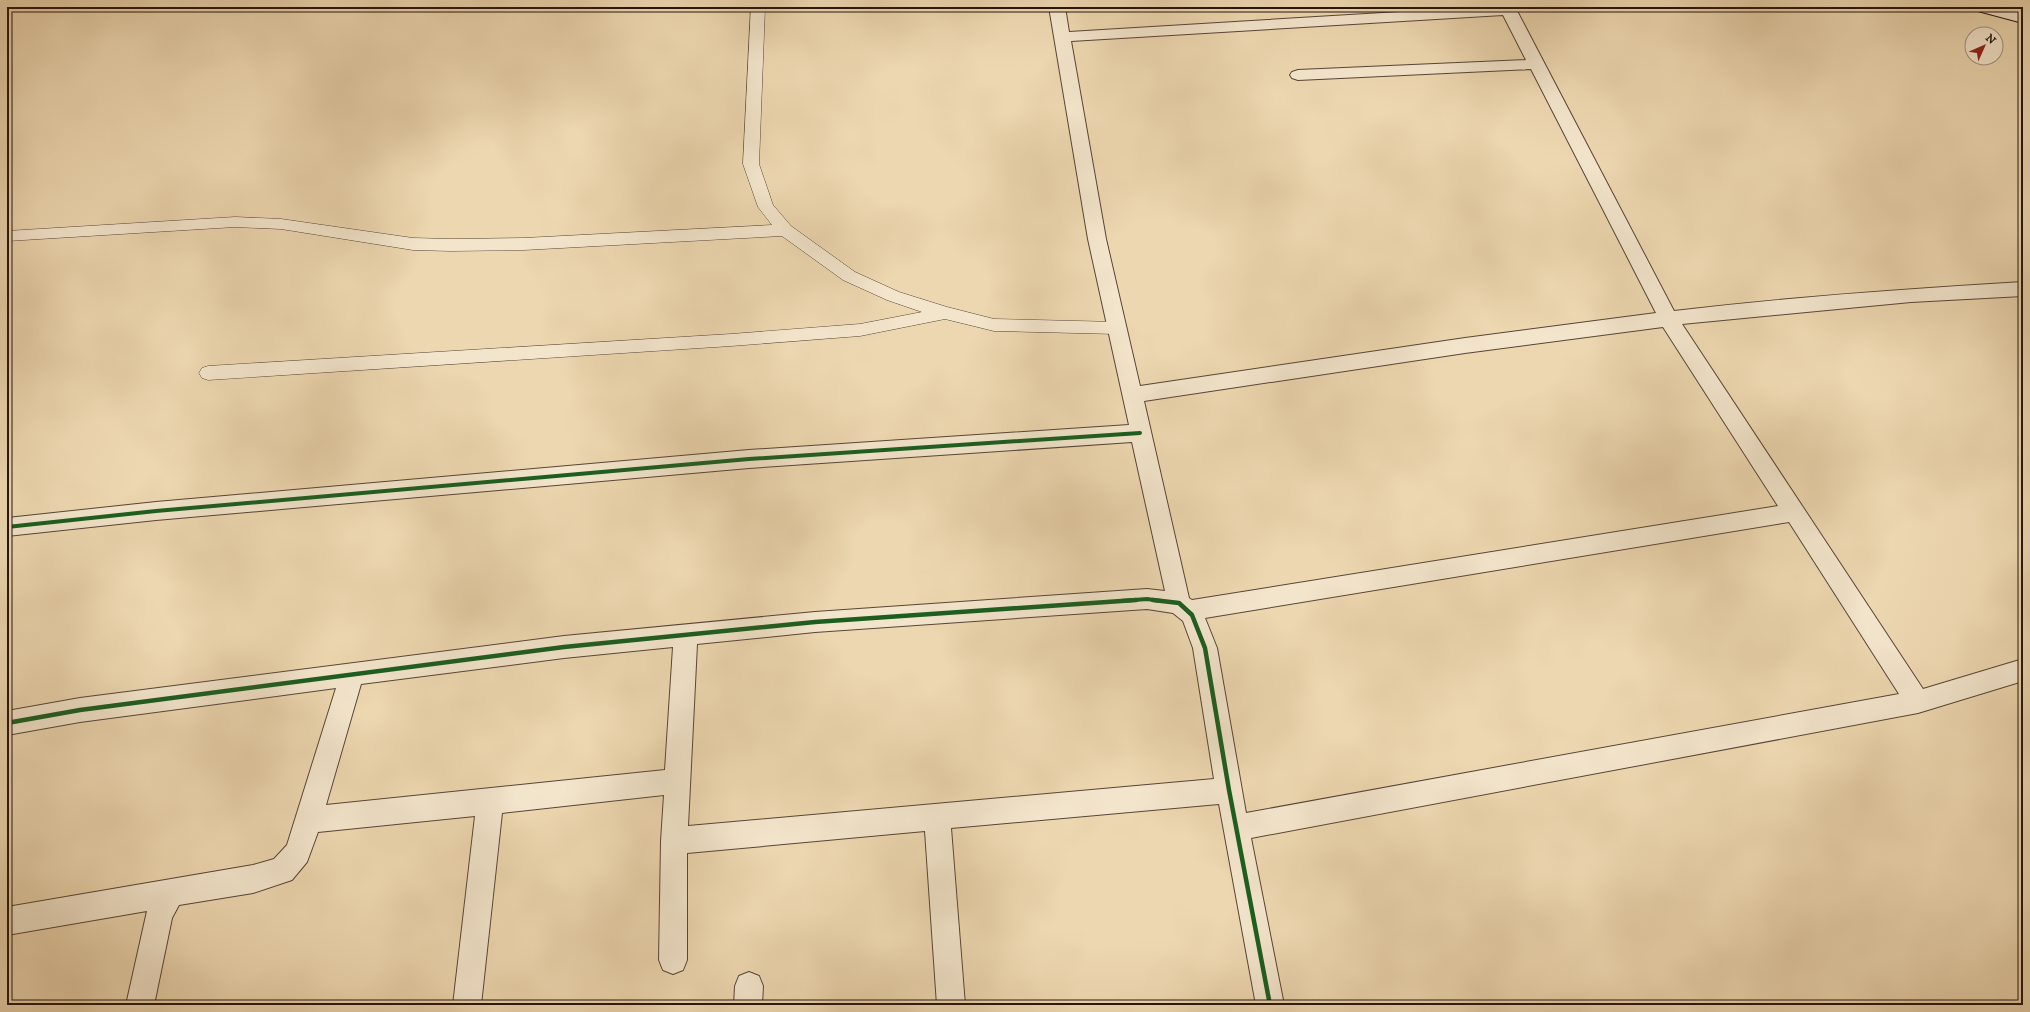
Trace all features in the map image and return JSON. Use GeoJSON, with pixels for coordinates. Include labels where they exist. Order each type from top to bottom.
{"type":"FeatureCollection","features":[{"type":"Feature","properties":{"kind":"street"},"geometry":{"type":"LineString","coordinates":[[1057,7],[1097,239],[1140,433],[1183,607],[1192,615],[1205,648],[1228,790],[1237,828],[1270,1005]]}},
{"type":"Feature","properties":{"kind":"street"},"geometry":{"type":"LineString","coordinates":[[1979,7],[2023,18]]}},
{"type":"Feature","properties":{"kind":"street"},"geometry":{"type":"LineString","coordinates":[[1062,37],[1508,9],[1668,318],[1918,702]]}},
{"type":"Feature","properties":{"kind":"street"},"geometry":{"type":"LineString","coordinates":[[1298,76],[1537,64]]}},
{"type":"Feature","properties":{"kind":"street"},"geometry":{"type":"LineString","coordinates":[[1132,395],[1668,318],[1937,292],[2023,289]]}},
{"type":"Feature","properties":{"kind":"street"},"geometry":{"type":"LineString","coordinates":[[7,527],[156,511],[749,459],[1140,433]]}},
{"type":"Feature","properties":{"kind":"street"},"geometry":{"type":"LineString","coordinates":[[7,723],[80,710],[564,647],[815,622],[1147,599],[1183,607],[1795,512]]}},
{"type":"Feature","properties":{"kind":"street"},"geometry":{"type":"LineString","coordinates":[[673,960],[674,841],[686,635]]}},
{"type":"Feature","properties":{"kind":"street"},"geometry":{"type":"LineString","coordinates":[[1237,828],[1918,702],[2023,670]]}},
{"type":"Feature","properties":{"kind":"street"},"geometry":{"type":"LineString","coordinates":[[7,921],[253,879],[282,870],[298,853],[352,675]]}},
{"type":"Feature","properties":{"kind":"street"},"geometry":{"type":"LineString","coordinates":[[308,820],[490,802],[677,781]]}},
{"type":"Feature","properties":{"kind":"street"},"geometry":{"type":"LineString","coordinates":[[674,841],[1228,790]]}},
{"type":"Feature","properties":{"kind":"street"},"geometry":{"type":"LineString","coordinates":[[467,1005],[490,802]]}},
{"type":"Feature","properties":{"kind":"street"},"geometry":{"type":"LineString","coordinates":[[937,816],[951,1005]]}},
{"type":"Feature","properties":{"kind":"street"},"geometry":{"type":"LineString","coordinates":[[140,1005],[159,914],[171,892]]}},
{"type":"Feature","properties":{"kind":"lane"},"geometry":{"type":"LineString","coordinates":[[758,7],[751,164],[758,188],[766,207],[785,230],[850,276],[893,296],[945,313],[994,325],[1117,328]]}},
{"type":"Feature","properties":{"kind":"lane"},"geometry":{"type":"LineString","coordinates":[[7,236],[235,222],[281,224],[413,244],[451,245],[524,244],[785,230]]}},
{"type":"Feature","properties":{"kind":"lane"},"geometry":{"type":"LineString","coordinates":[[208,373],[730,340],[860,330],[945,313]]}},
{"type":"Feature","properties":{"kind":"cycle path"},"geometry":{"type":"LineString","coordinates":[[7,527],[156,511],[749,459],[1140,433]]}},
{"type":"Feature","properties":{"kind":"cycle path"},"geometry":{"type":"LineString","coordinates":[[7,723],[80,710],[564,647],[815,622],[1147,599],[1179,603],[1192,615],[1205,648],[1229,790],[1270,1005]]}}]}
